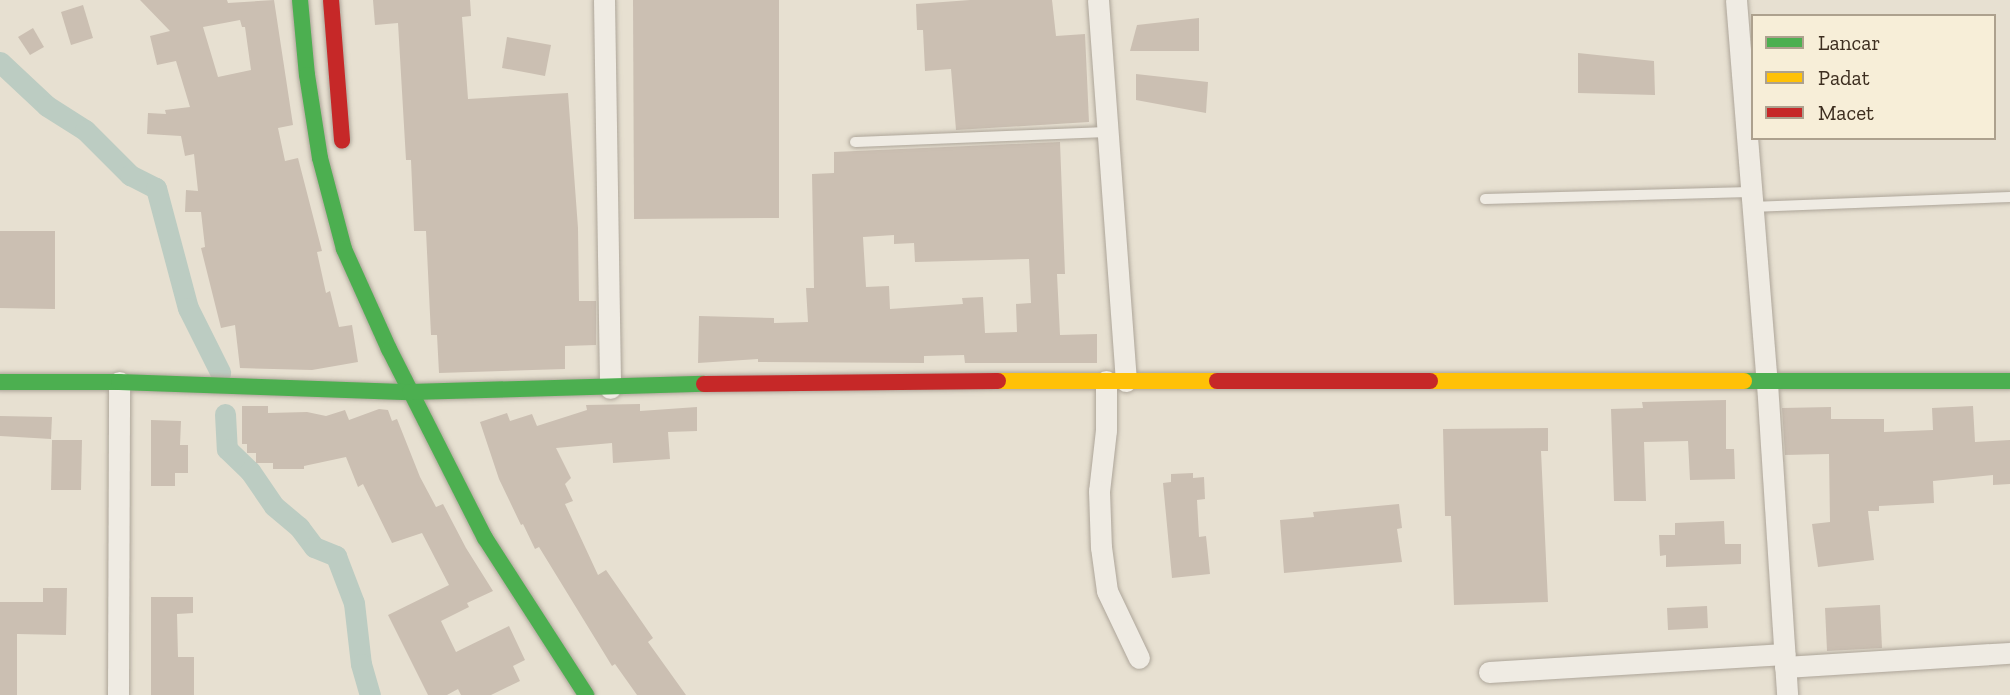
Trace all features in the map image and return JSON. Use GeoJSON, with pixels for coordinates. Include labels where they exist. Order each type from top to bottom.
{"type":"FeatureCollection","features":[{"type":"Feature","properties":{"kind":"main road"},"geometry":{"type":"LineString","coordinates":[[300,0],[307,75],[320,158],[344,249],[410,392],[485,538],[586,695]]}},
{"type":"Feature","properties":{"kind":"main road"},"geometry":{"type":"LineString","coordinates":[[331,0],[335,78],[345,155]]}},
{"type":"Feature","properties":{"kind":"main road"},"geometry":{"type":"LineString","coordinates":[[0,382],[119,382],[437,392],[800,381],[2010,381]]}},
{"type":"Feature","properties":{"kind":"street"},"geometry":{"type":"LineString","coordinates":[[604,0],[610,388]]}},
{"type":"Feature","properties":{"kind":"street"},"geometry":{"type":"LineString","coordinates":[[1098,0],[1108,132],[1116,381],[1106,430],[1099,492],[1101,547],[1111,601],[1139,658]]}},
{"type":"Feature","properties":{"kind":"street"},"geometry":{"type":"LineString","coordinates":[[1736,0],[1750,199],[1767,383],[1787,695]]}},
{"type":"Feature","properties":{"kind":"street"},"geometry":{"type":"LineString","coordinates":[[118,695],[119,382]]}},
{"type":"Feature","properties":{"kind":"street"},"geometry":{"type":"LineString","coordinates":[[1489,672],[2010,653]]}},
{"type":"Feature","properties":{"kind":"lane"},"geometry":{"type":"LineString","coordinates":[[855,142],[1108,132]]}},
{"type":"Feature","properties":{"kind":"lane"},"geometry":{"type":"LineString","coordinates":[[1485,199],[2010,197]]}},
{"type":"Feature","properties":{"kind":"building"},"geometry":{"type":"Polygon","coordinates":[[[140,0],[227,0],[228,3],[274,0],[293,125],[278,128],[285,161],[298,158],[322,251],[317,252],[326,293],[330,291],[339,327],[352,325],[358,362],[312,370],[240,368],[235,325],[221,328],[201,248],[205,247],[201,212],[185,212],[186,190],[198,191],[194,154],[185,156],[181,136],[147,134],[148,113],[166,114],[165,110],[190,107],[176,61],[157,65],[150,36],[170,31],[140,0]],[[240,20],[203,27],[218,77],[251,70],[245,27],[242,27],[240,20]]]}},
{"type":"Feature","properties":{"kind":"building"},"geometry":{"type":"Polygon","coordinates":[[[373,0],[470,0],[471,16],[462,17],[468,99],[568,93],[578,228],[579,301],[596,301],[596,345],[565,346],[565,369],[439,373],[437,335],[431,335],[426,231],[414,231],[411,160],[406,160],[398,23],[375,25],[373,0]]]}},
{"type":"Feature","properties":{"kind":"building"},"geometry":{"type":"Polygon","coordinates":[[[633,0],[779,0],[779,218],[634,219],[633,0]]]}},
{"type":"Feature","properties":{"kind":"building"},"geometry":{"type":"Polygon","coordinates":[[[970,0],[1052,0],[1056,36],[1085,34],[1089,122],[956,130],[951,69],[925,71],[923,30],[917,30],[916,4],[970,0]]]}},
{"type":"Feature","properties":{"kind":"building"},"geometry":{"type":"Polygon","coordinates":[[[83,5],[93,38],[71,45],[61,12],[83,5]]]}},
{"type":"Feature","properties":{"kind":"building"},"geometry":{"type":"Polygon","coordinates":[[[1199,18],[1199,51],[1130,51],[1137,25],[1199,18]]]}},
{"type":"Feature","properties":{"kind":"building"},"geometry":{"type":"Polygon","coordinates":[[[33,28],[44,47],[30,55],[18,37],[33,28]]]}},
{"type":"Feature","properties":{"kind":"building"},"geometry":{"type":"Polygon","coordinates":[[[507,37],[551,45],[545,76],[502,68],[507,37]]]}},
{"type":"Feature","properties":{"kind":"building"},"geometry":{"type":"Polygon","coordinates":[[[1578,53],[1654,61],[1655,95],[1578,93],[1578,53]]]}},
{"type":"Feature","properties":{"kind":"building"},"geometry":{"type":"Polygon","coordinates":[[[1136,74],[1208,82],[1206,113],[1136,100],[1136,74]]]}},
{"type":"Feature","properties":{"kind":"building"},"geometry":{"type":"Polygon","coordinates":[[[1060,142],[1065,274],[1057,274],[1060,335],[1097,334],[1097,363],[965,363],[964,355],[924,356],[924,363],[758,362],[758,359],[698,363],[699,316],[774,318],[774,323],[808,322],[806,288],[814,288],[812,174],[834,173],[834,152],[1060,142]],[[894,235],[863,237],[866,287],[889,286],[890,309],[963,304],[962,298],[983,297],[985,333],[1017,332],[1016,304],[1031,303],[1029,259],[915,262],[914,243],[894,244],[894,235]]]}},
{"type":"Feature","properties":{"kind":"building"},"geometry":{"type":"Polygon","coordinates":[[[0,231],[55,231],[55,309],[0,308],[0,231]]]}},
{"type":"Feature","properties":{"kind":"building"},"geometry":{"type":"Polygon","coordinates":[[[1726,400],[1726,449],[1734,449],[1735,479],[1690,480],[1688,441],[1644,442],[1646,501],[1614,501],[1611,409],[1643,408],[1642,402],[1726,400]]]}},
{"type":"Feature","properties":{"kind":"building"},"geometry":{"type":"Polygon","coordinates":[[[640,404],[640,411],[697,407],[697,431],[668,432],[670,459],[613,463],[612,443],[556,448],[571,478],[565,484],[573,501],[565,504],[598,575],[606,570],[653,638],[648,642],[686,695],[637,695],[615,664],[612,666],[539,547],[535,549],[523,524],[521,525],[499,479],[480,422],[507,413],[510,421],[532,414],[537,426],[587,410],[586,405],[640,404]]]}},
{"type":"Feature","properties":{"kind":"building"},"geometry":{"type":"Polygon","coordinates":[[[242,406],[268,406],[268,413],[307,412],[326,416],[345,410],[349,420],[379,409],[388,410],[392,421],[397,419],[420,477],[436,507],[443,504],[493,591],[467,603],[469,607],[441,621],[456,652],[509,626],[525,660],[513,666],[520,681],[491,695],[461,695],[458,689],[447,695],[428,695],[388,615],[449,585],[422,533],[392,543],[363,484],[358,487],[346,457],[304,466],[304,469],[273,469],[273,463],[256,463],[256,453],[247,453],[247,444],[242,444],[242,406]]]}},
{"type":"Feature","properties":{"kind":"building"},"geometry":{"type":"Polygon","coordinates":[[[1973,406],[1975,442],[2010,440],[2010,484],[1993,485],[1993,475],[1933,481],[1934,503],[1879,506],[1879,511],[1868,511],[1874,560],[1818,567],[1812,524],[1830,522],[1829,454],[1785,455],[1782,408],[1831,407],[1831,419],[1884,419],[1884,432],[1933,430],[1932,408],[1973,406]]]}},
{"type":"Feature","properties":{"kind":"building"},"geometry":{"type":"Polygon","coordinates":[[[0,416],[52,417],[51,439],[0,436],[0,416]]]}},
{"type":"Feature","properties":{"kind":"building"},"geometry":{"type":"Polygon","coordinates":[[[151,420],[181,421],[180,445],[188,445],[188,473],[175,473],[175,486],[151,486],[151,420]]]}},
{"type":"Feature","properties":{"kind":"building"},"geometry":{"type":"Polygon","coordinates":[[[1548,428],[1548,451],[1541,451],[1548,602],[1454,605],[1451,516],[1445,516],[1443,429],[1548,428]]]}},
{"type":"Feature","properties":{"kind":"building"},"geometry":{"type":"Polygon","coordinates":[[[52,440],[82,440],[81,490],[51,490],[52,440]]]}},
{"type":"Feature","properties":{"kind":"building"},"geometry":{"type":"Polygon","coordinates":[[[1193,473],[1193,478],[1204,477],[1205,499],[1197,500],[1199,537],[1206,536],[1210,574],[1172,578],[1163,483],[1171,482],[1171,474],[1193,473]]]}},
{"type":"Feature","properties":{"kind":"building"},"geometry":{"type":"Polygon","coordinates":[[[1399,504],[1402,528],[1397,529],[1402,562],[1284,573],[1280,520],[1314,517],[1313,512],[1399,504]]]}},
{"type":"Feature","properties":{"kind":"building"},"geometry":{"type":"Polygon","coordinates":[[[1724,521],[1725,544],[1741,544],[1741,564],[1666,567],[1666,555],[1660,556],[1659,535],[1675,535],[1675,523],[1724,521]]]}},
{"type":"Feature","properties":{"kind":"building"},"geometry":{"type":"Polygon","coordinates":[[[43,588],[67,588],[66,635],[17,634],[17,695],[0,695],[0,602],[43,602],[43,588]]]}},
{"type":"Feature","properties":{"kind":"building"},"geometry":{"type":"Polygon","coordinates":[[[151,597],[193,597],[193,613],[177,614],[178,657],[194,657],[194,695],[151,695],[151,597]]]}},
{"type":"Feature","properties":{"kind":"building"},"geometry":{"type":"Polygon","coordinates":[[[1880,605],[1882,648],[1827,651],[1825,608],[1880,605]]]}},
{"type":"Feature","properties":{"kind":"building"},"geometry":{"type":"Polygon","coordinates":[[[1707,606],[1708,628],[1668,630],[1667,608],[1707,606]]]}},
{"type":"Feature","properties":{"kind":"waterway"},"geometry":{"type":"LineString","coordinates":[[0,62],[47,106],[85,130],[130,175],[156,188],[188,308],[220,372]]}},
{"type":"Feature","properties":{"kind":"waterway"},"geometry":{"type":"LineString","coordinates":[[225,414],[227,449],[250,471],[274,506],[299,527],[314,547],[336,556],[354,603],[361,664],[370,695]]}},
{"type":"Feature","properties":{"kind":"traffic: fast"},"geometry":{"type":"LineString","coordinates":[[300,0],[307,75],[320,158],[344,249],[389,349],[485,538],[586,695]]}},
{"type":"Feature","properties":{"kind":"traffic: fast"},"geometry":{"type":"LineString","coordinates":[[1744,381],[2010,381]]}},
{"type":"Feature","properties":{"kind":"traffic: fast"},"geometry":{"type":"LineString","coordinates":[[0,382],[119,382],[410,392],[704,384]]}},
{"type":"Feature","properties":{"kind":"traffic: slow"},"geometry":{"type":"LineString","coordinates":[[998,381],[1217,381]]}},
{"type":"Feature","properties":{"kind":"traffic: slow"},"geometry":{"type":"LineString","coordinates":[[1430,381],[1744,381]]}},
{"type":"Feature","properties":{"kind":"traffic: jam"},"geometry":{"type":"LineString","coordinates":[[331,0],[342,141]]}},
{"type":"Feature","properties":{"kind":"traffic: jam"},"geometry":{"type":"LineString","coordinates":[[704,384],[998,381]]}},
{"type":"Feature","properties":{"kind":"traffic: jam"},"geometry":{"type":"LineString","coordinates":[[1217,381],[1430,381]]}}]}
